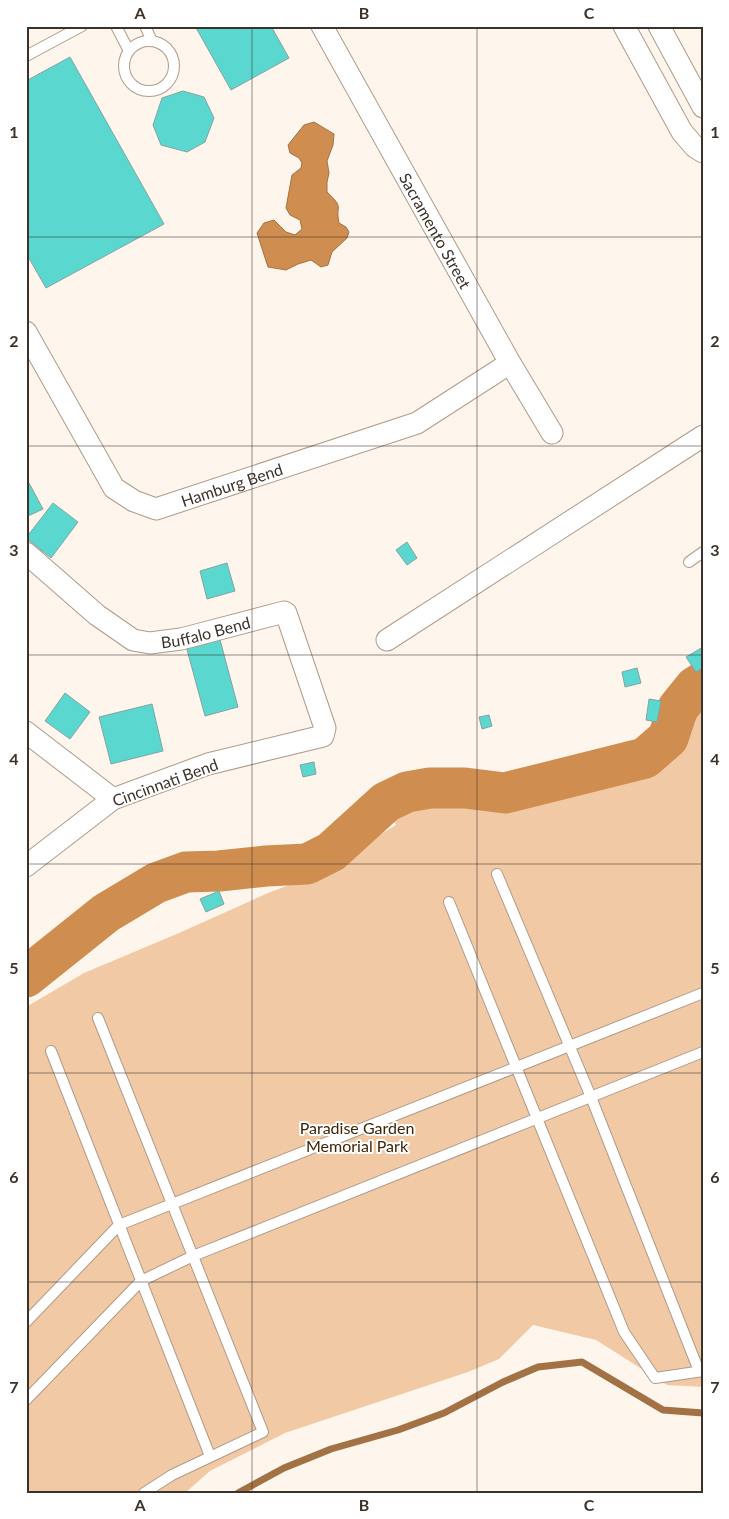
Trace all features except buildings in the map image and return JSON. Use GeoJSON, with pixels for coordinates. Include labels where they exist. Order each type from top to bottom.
{"type":"FeatureCollection","features":[{"type":"Feature","properties":{"kind":"street","name":"Sacramento Street"},"geometry":{"type":"LineString","coordinates":[[322,26],[510,363],[552,433]]}},
{"type":"Feature","properties":{"kind":"street"},"geometry":{"type":"LineString","coordinates":[[624,26],[682,132],[687,139],[703,152]]}},
{"type":"Feature","properties":{"kind":"street"},"geometry":{"type":"LineString","coordinates":[[659,26],[703,107]]}},
{"type":"Feature","properties":{"kind":"street","name":"Hamburg Bend"},"geometry":{"type":"LineString","coordinates":[[26,332],[114,488],[134,501],[156,509],[417,423],[510,363]]}},
{"type":"Feature","properties":{"kind":"street"},"geometry":{"type":"LineString","coordinates":[[388,640],[703,436]]}},
{"type":"Feature","properties":{"kind":"street","name":"Buffalo Bend"},"geometry":{"type":"LineString","coordinates":[[26,553],[98,615],[133,640],[150,643],[181,639],[281,612],[286,613],[325,728],[323,736]]}},
{"type":"Feature","properties":{"kind":"street"},"geometry":{"type":"LineString","coordinates":[[26,732],[113,798]]}},
{"type":"Feature","properties":{"kind":"street","name":"Cincinnati Bend"},"geometry":{"type":"LineString","coordinates":[[26,866],[113,798],[208,764],[323,736]]}},
{"type":"Feature","properties":{"kind":"lane"},"geometry":{"type":"LineString","coordinates":[[26,56],[82,26]]}},
{"type":"Feature","properties":{"kind":"lane"},"geometry":{"type":"LineString","coordinates":[[116,26],[128,52]]}},
{"type":"Feature","properties":{"kind":"lane"},"geometry":{"type":"LineString","coordinates":[[145,26],[152,41]]}},
{"type":"Feature","properties":{"kind":"lane"},"geometry":{"type":"LineString","coordinates":[[152,41],[160,43],[167,48],[172,56],[174,64],[170,81],[156,91],[147,91],[131,84],[124,68],[128,52],[139,43],[152,41]]}},
{"type":"Feature","properties":{"kind":"lane"},"geometry":{"type":"LineString","coordinates":[[689,562],[703,552]]}},
{"type":"Feature","properties":{"kind":"lane"},"geometry":{"type":"LineString","coordinates":[[449,902],[624,1332],[655,1378],[701,1371],[591,1097],[497,874]]}},
{"type":"Feature","properties":{"kind":"lane"},"geometry":{"type":"LineString","coordinates":[[26,1322],[119,1225],[703,993]]}},
{"type":"Feature","properties":{"kind":"lane"},"geometry":{"type":"LineString","coordinates":[[98,1018],[263,1432],[172,1474],[144,1493]]}},
{"type":"Feature","properties":{"kind":"lane"},"geometry":{"type":"LineString","coordinates":[[50,1050],[210,1456]]}},
{"type":"Feature","properties":{"kind":"lane"},"geometry":{"type":"LineString","coordinates":[[26,1400],[141,1281],[193,1256],[703,1052]]}},
{"type":"Feature","properties":{"kind":"green space","name":"Paradise Garden Memorial Park"},"geometry":{"type":"Polygon","coordinates":[[[703,682],[703,1387],[667,1385],[596,1340],[533,1325],[499,1359],[468,1372],[285,1433],[210,1471],[185,1493],[26,1493],[26,1007],[84,973],[268,893],[337,867],[373,839],[396,825],[386,802],[407,792],[430,788],[465,788],[505,793],[645,758],[668,738],[678,708],[695,687],[703,682]]]}},
{"type":"Feature","properties":{"kind":"shaded area"},"geometry":{"type":"Polygon","coordinates":[[[314,122],[334,134],[333,145],[327,161],[329,173],[327,192],[338,204],[339,223],[346,227],[349,232],[347,238],[332,252],[328,265],[321,267],[311,260],[286,270],[268,267],[257,233],[264,223],[274,220],[286,232],[295,235],[302,229],[300,220],[290,215],[286,208],[292,175],[301,168],[302,163],[299,158],[290,153],[288,145],[304,125],[314,122]]]}},
{"type":"Feature","properties":{"kind":"waterway"},"geometry":{"type":"LineString","coordinates":[[26,977],[106,913],[156,883],[186,872],[307,864],[331,852],[386,802],[407,792],[430,788],[465,788],[505,793],[645,758],[668,738],[678,708],[695,687],[703,682]]}},
{"type":"Feature","properties":{"kind":"waterway"},"geometry":{"type":"LineString","coordinates":[[238,1493],[284,1468],[331,1449],[398,1430],[444,1413],[503,1382],[538,1367],[582,1362],[663,1410],[703,1413]]}}]}
